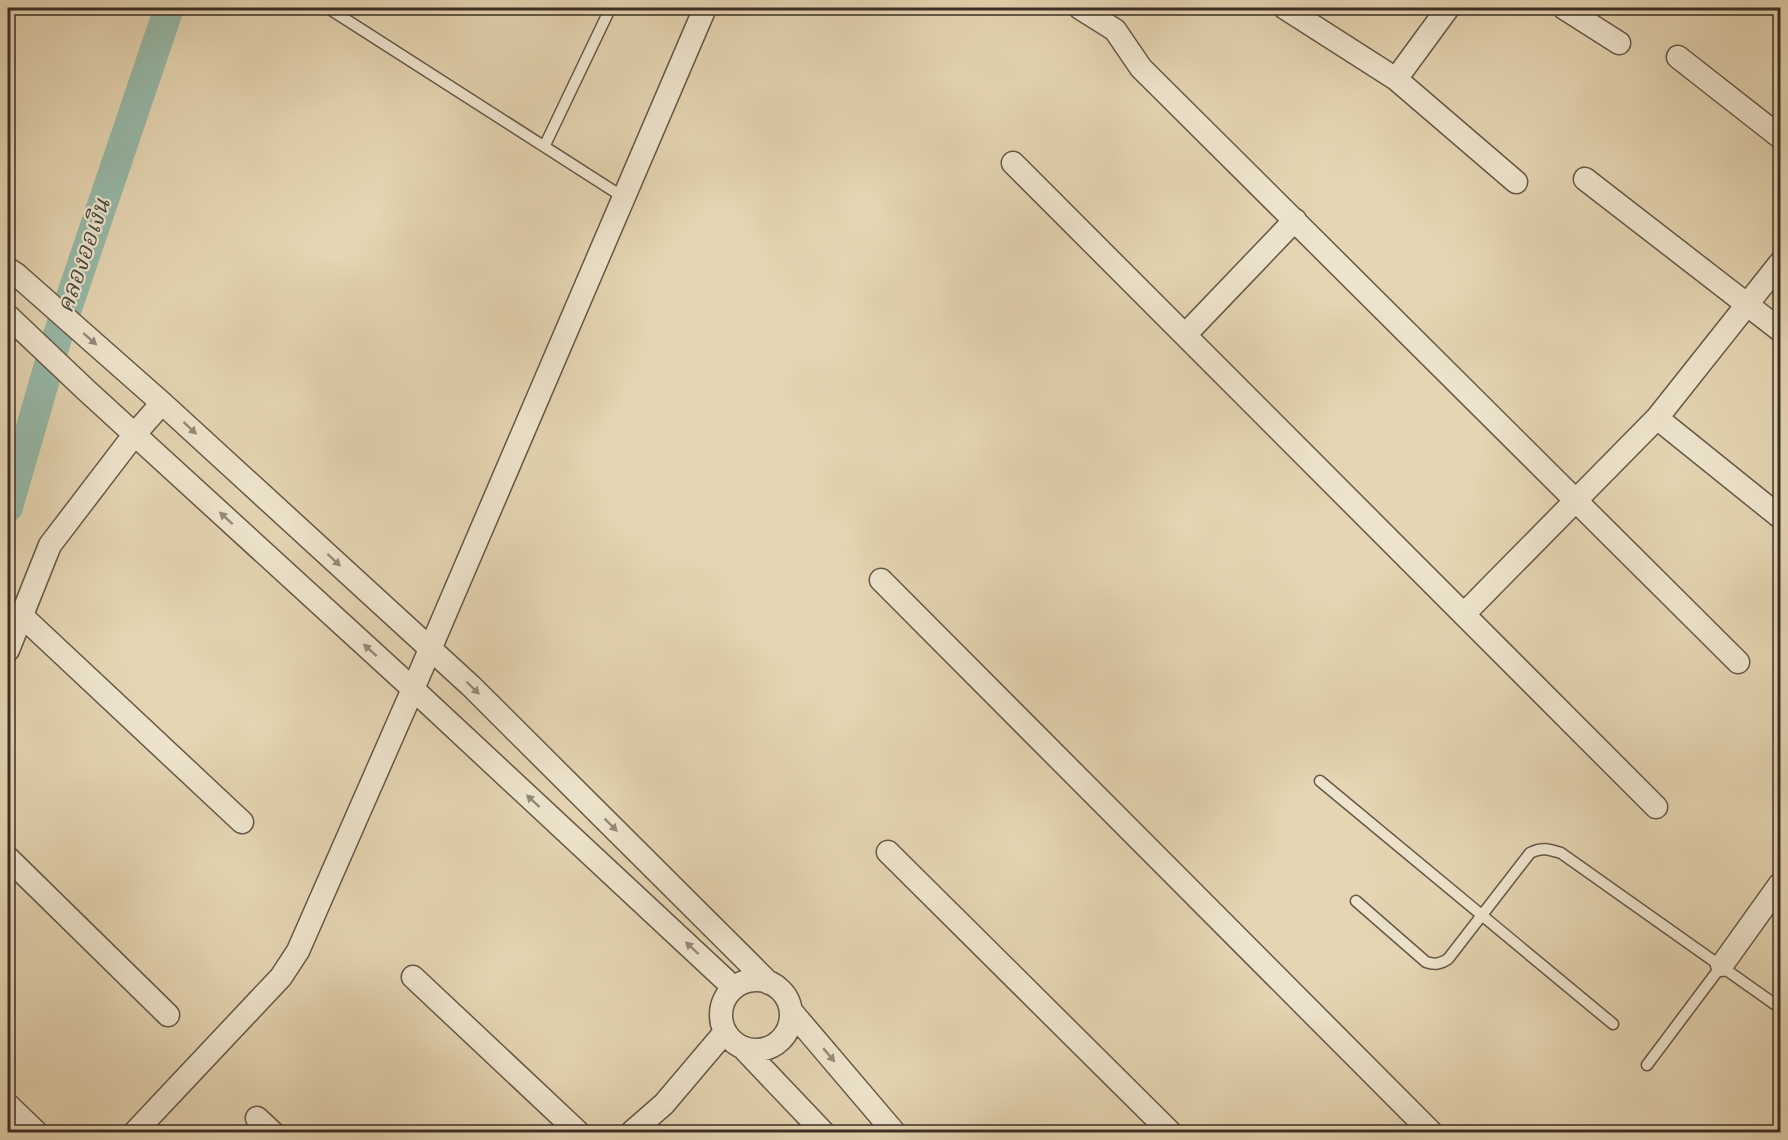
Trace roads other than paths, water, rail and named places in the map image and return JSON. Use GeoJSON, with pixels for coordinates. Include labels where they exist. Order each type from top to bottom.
{"type":"FeatureCollection","features":[{"type":"Feature","properties":{"kind":"street"},"geometry":{"type":"LineString","coordinates":[[135,1132],[281,977],[298,951],[705,8]]}},
{"type":"Feature","properties":{"kind":"street"},"geometry":{"type":"LineString","coordinates":[[1080,8],[1115,30],[1141,68],[1737,662]]}},
{"type":"Feature","properties":{"kind":"street"},"geometry":{"type":"LineString","coordinates":[[1285,8],[1396,79],[1516,182]]}},
{"type":"Feature","properties":{"kind":"street"},"geometry":{"type":"LineString","coordinates":[[1396,79],[1448,8]]}},
{"type":"Feature","properties":{"kind":"street"},"geometry":{"type":"LineString","coordinates":[[1564,8],[1618,42]]}},
{"type":"Feature","properties":{"kind":"street"},"geometry":{"type":"LineString","coordinates":[[1678,57],[1780,137]]}},
{"type":"Feature","properties":{"kind":"street"},"geometry":{"type":"LineString","coordinates":[[1013,163],[1656,807]]}},
{"type":"Feature","properties":{"kind":"street"},"geometry":{"type":"LineString","coordinates":[[1584,179],[1780,330]]}},
{"type":"Feature","properties":{"kind":"street"},"geometry":{"type":"LineString","coordinates":[[1185,335],[1295,220]]}},
{"type":"Feature","properties":{"kind":"street"},"geometry":{"type":"LineString","coordinates":[[1464,614],[1658,418],[1780,263]]}},
{"type":"Feature","properties":{"kind":"street"},"geometry":{"type":"LineString","coordinates":[[8,269],[162,403],[471,686],[769,983]]}},
{"type":"Feature","properties":{"kind":"street"},"geometry":{"type":"LineString","coordinates":[[9,317],[734,988]]}},
{"type":"Feature","properties":{"kind":"street"},"geometry":{"type":"LineString","coordinates":[[8,650],[50,546],[134,435],[162,403]]}},
{"type":"Feature","properties":{"kind":"street"},"geometry":{"type":"LineString","coordinates":[[1658,418],[1780,517]]}},
{"type":"Feature","properties":{"kind":"street"},"geometry":{"type":"LineString","coordinates":[[880,580],[1431,1132]]}},
{"type":"Feature","properties":{"kind":"street"},"geometry":{"type":"LineString","coordinates":[[22,616],[242,822]]}},
{"type":"Feature","properties":{"kind":"street"},"geometry":{"type":"LineString","coordinates":[[888,852],[1170,1132]]}},
{"type":"Feature","properties":{"kind":"street"},"geometry":{"type":"LineString","coordinates":[[8,858],[168,1015]]}},
{"type":"Feature","properties":{"kind":"street"},"geometry":{"type":"LineString","coordinates":[[1722,965],[1780,884]]}},
{"type":"Feature","properties":{"kind":"street"},"geometry":{"type":"LineString","coordinates":[[413,977],[578,1132]]}},
{"type":"Feature","properties":{"kind":"street"},"geometry":{"type":"LineString","coordinates":[[823,1132],[725,1032],[721,1020],[722,1008],[726,997],[734,988],[745,982],[757,980],[780,989],[791,1011],[894,1132]]}},
{"type":"Feature","properties":{"kind":"street"},"geometry":{"type":"LineString","coordinates":[[743,1048],[755,1051],[767,1049],[778,1043],[788,1028],[791,1011]]}},
{"type":"Feature","properties":{"kind":"street"},"geometry":{"type":"LineString","coordinates":[[632,1132],[664,1104],[725,1032]]}},
{"type":"Feature","properties":{"kind":"street"},"geometry":{"type":"LineString","coordinates":[[8,1105],[36,1132]]}},
{"type":"Feature","properties":{"kind":"lane"},"geometry":{"type":"LineString","coordinates":[[328,8],[623,197]]}},
{"type":"Feature","properties":{"kind":"lane"},"geometry":{"type":"LineString","coordinates":[[545,145],[608,13]]}},
{"type":"Feature","properties":{"kind":"lane"},"geometry":{"type":"LineString","coordinates":[[1320,781],[1613,1024]]}},
{"type":"Feature","properties":{"kind":"lane"},"geometry":{"type":"LineString","coordinates":[[1356,901],[1426,962],[1434,964],[1448,959],[1530,854],[1538,849],[1547,849],[1561,853],[1780,1008]]}},
{"type":"Feature","properties":{"kind":"lane"},"geometry":{"type":"LineString","coordinates":[[1647,1065],[1722,965]]}},
{"type":"Feature","properties":{"kind":"waterway","name":"คลองออเงิน"},"geometry":{"type":"LineString","coordinates":[[8,507],[56,341],[169,8]]}}]}
